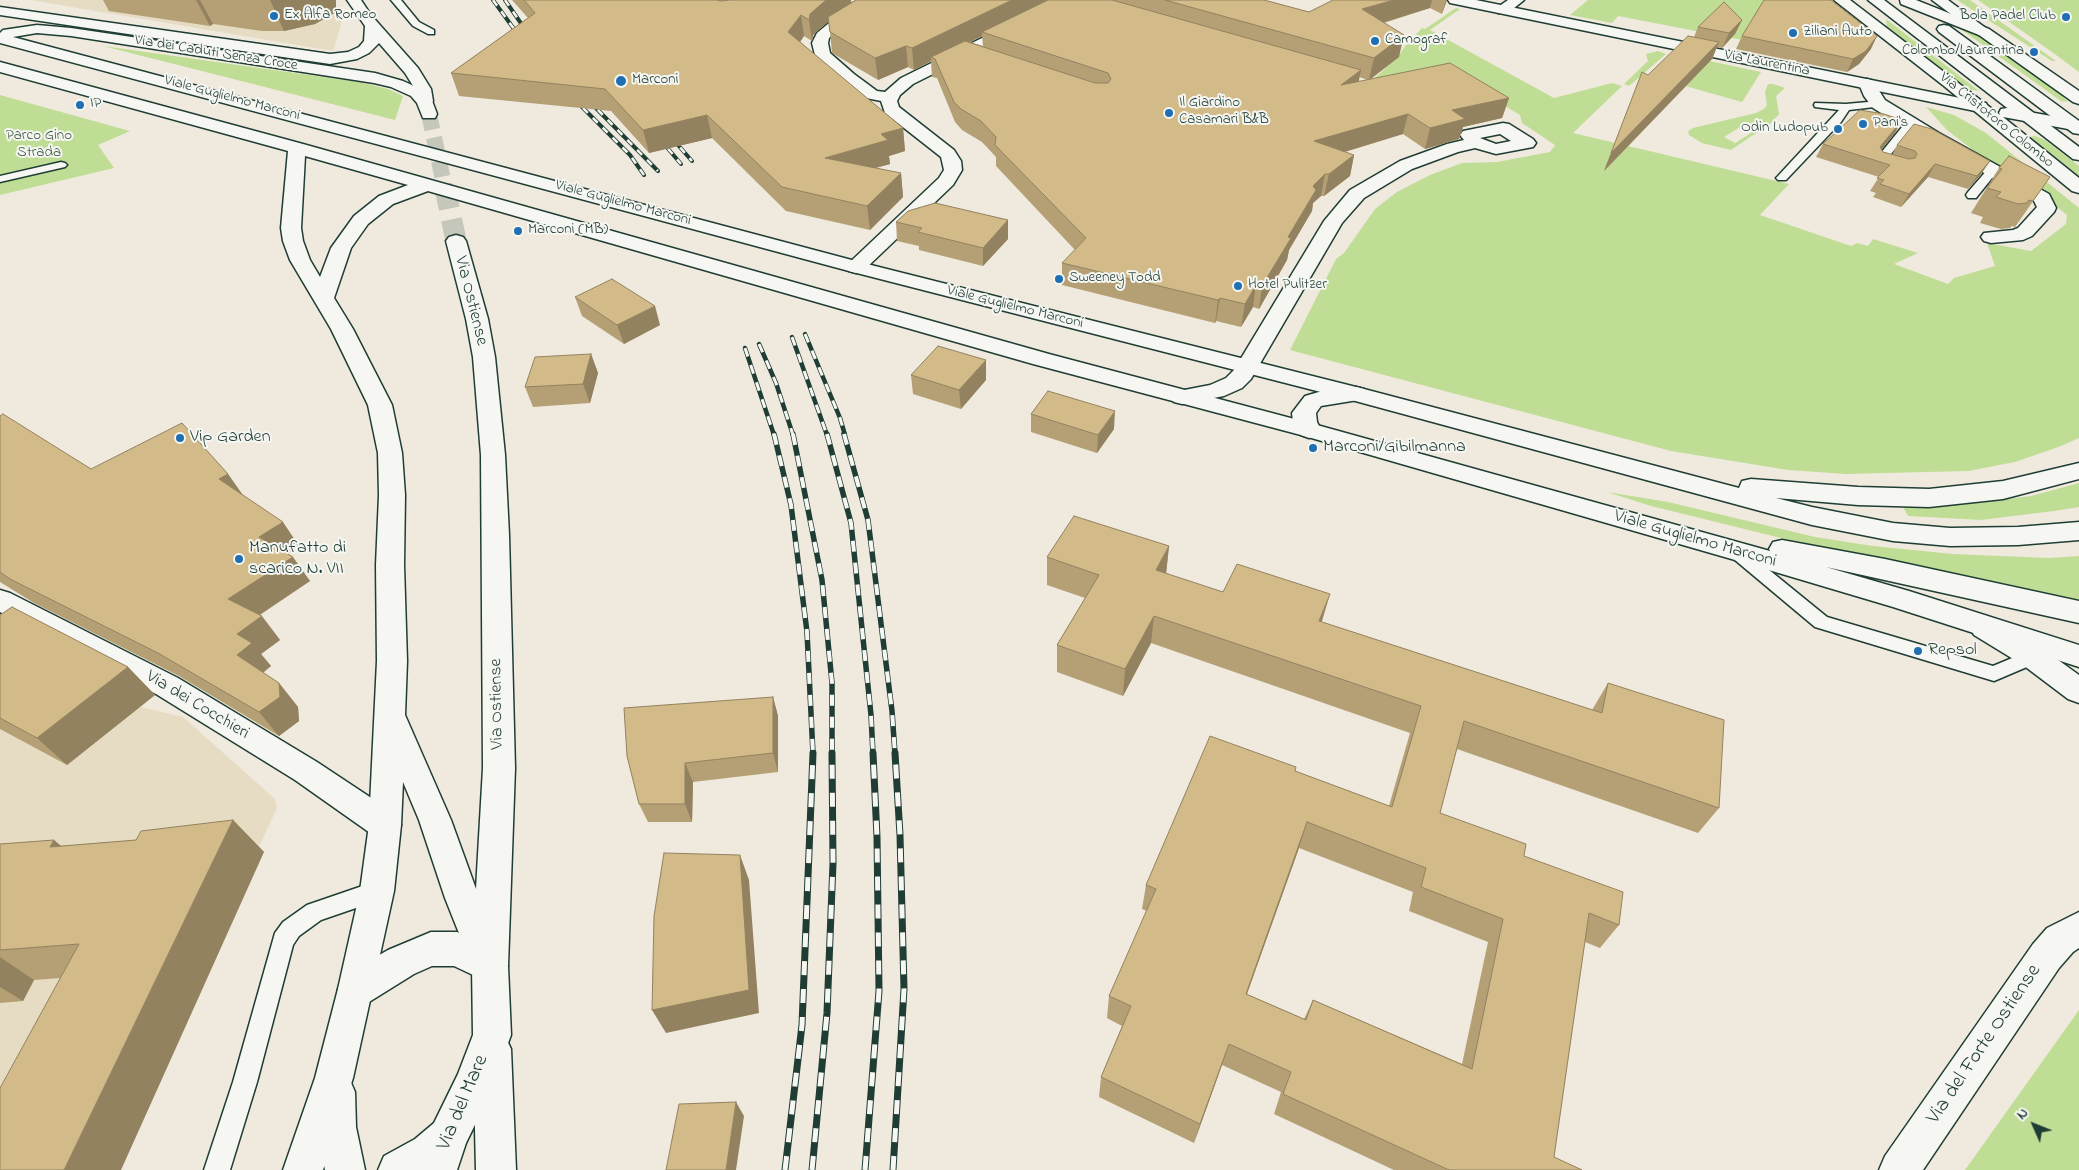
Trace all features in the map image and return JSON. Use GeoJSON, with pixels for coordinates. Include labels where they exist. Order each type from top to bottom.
{"type":"FeatureCollection","features":[{"type":"Feature","properties":{"kind":"main road"},"geometry":{"type":"LineString","coordinates":[[354,0],[372,25]]}},
{"type":"Feature","properties":{"kind":"main road"},"geometry":{"type":"LineString","coordinates":[[846,2],[862,0],[890,1]]}},
{"type":"Feature","properties":{"kind":"main road"},"geometry":{"type":"LineString","coordinates":[[890,98],[907,81],[1070,0],[1088,6]]}},
{"type":"Feature","properties":{"kind":"main road","name":"Via Laurentina"},"geometry":{"type":"LineString","coordinates":[[1455,0],[2077,127]]}},
{"type":"Feature","properties":{"kind":"main road"},"geometry":{"type":"LineString","coordinates":[[1504,10],[1517,0]]}},
{"type":"Feature","properties":{"kind":"main road","name":"Via Cristoforo Colombo"},"geometry":{"type":"LineString","coordinates":[[1841,0],[1980,107],[2079,187]]}},
{"type":"Feature","properties":{"kind":"main road"},"geometry":{"type":"LineString","coordinates":[[1906,0],[1984,32]]}},
{"type":"Feature","properties":{"kind":"main road"},"geometry":{"type":"LineString","coordinates":[[1906,0],[2077,127]]}},
{"type":"Feature","properties":{"kind":"main road"},"geometry":{"type":"LineString","coordinates":[[1939,0],[2079,99]]}},
{"type":"Feature","properties":{"kind":"main road"},"geometry":{"type":"LineString","coordinates":[[890,1],[850,17],[834,26],[822,36],[820,43],[823,55],[848,77],[872,95],[890,98]]}},
{"type":"Feature","properties":{"kind":"main road"},"geometry":{"type":"LineString","coordinates":[[1875,27],[1877,2]]}},
{"type":"Feature","properties":{"kind":"main road","name":"Via Cristoforo Colombo"},"geometry":{"type":"LineString","coordinates":[[1877,2],[2079,155]]}},
{"type":"Feature","properties":{"kind":"main road","name":"Via dei Caduti Senza Croce"},"geometry":{"type":"LineString","coordinates":[[0,11],[330,59],[352,56],[364,50],[372,42],[372,25]]}},
{"type":"Feature","properties":{"kind":"main road","name":"Via dei Caduti Senza Croce"},"geometry":{"type":"LineString","coordinates":[[0,36],[37,29],[72,32],[351,74],[397,84],[417,93],[427,108],[423,89],[412,71],[372,25]]}},
{"type":"Feature","properties":{"kind":"main road","name":"Viale Guglielmo Marconi"},"geometry":{"type":"LineString","coordinates":[[0,36],[856,267],[1356,394],[1660,475]]}},
{"type":"Feature","properties":{"kind":"main road"},"geometry":{"type":"LineString","coordinates":[[964,52],[984,59]]}},
{"type":"Feature","properties":{"kind":"main road","name":"Viale Guglielmo Marconi"},"geometry":{"type":"LineString","coordinates":[[0,67],[297,148],[1182,397],[1308,430],[1735,551],[1974,621],[2043,652]]}},
{"type":"Feature","properties":{"kind":"main road"},"geometry":{"type":"LineString","coordinates":[[1867,84],[1872,96],[1879,104],[1910,124],[2042,198],[2047,208],[2025,232],[2016,236],[1991,237]]}},
{"type":"Feature","properties":{"kind":"main road"},"geometry":{"type":"LineString","coordinates":[[856,267],[947,181],[953,170],[948,154],[891,109],[890,98]]}},
{"type":"Feature","properties":{"kind":"main road"},"geometry":{"type":"LineString","coordinates":[[1248,367],[1334,220],[1350,200],[1369,186],[1406,165],[1453,148],[1475,143]]}},
{"type":"Feature","properties":{"kind":"main road"},"geometry":{"type":"LineString","coordinates":[[297,148],[291,234],[300,260],[342,329],[372,386],[382,415],[390,454],[392,495],[390,565],[392,641],[385,825],[377,891],[334,1078],[303,1170]]}},
{"type":"Feature","properties":{"kind":"main road"},"geometry":{"type":"LineString","coordinates":[[323,298],[341,248],[361,220],[386,200],[426,185]]}},
{"type":"Feature","properties":{"kind":"main road","name":"Via Ostiense"},"geometry":{"type":"LineString","coordinates":[[456,241],[477,319],[484,357],[495,481],[499,768],[490,966],[496,1170]]}},
{"type":"Feature","properties":{"kind":"main road","name":"Viale Guglielmo Marconi"},"geometry":{"type":"LineString","coordinates":[[1182,397],[1225,387],[1238,380],[1248,367]]}},
{"type":"Feature","properties":{"kind":"main road","name":"Viale Guglielmo Marconi"},"geometry":{"type":"LineString","coordinates":[[1308,430],[1304,413],[1313,402],[1329,396],[1356,394]]}},
{"type":"Feature","properties":{"kind":"main road"},"geometry":{"type":"LineString","coordinates":[[1660,475],[1796,492],[1929,498],[2003,490],[2079,471]]}},
{"type":"Feature","properties":{"kind":"main road"},"geometry":{"type":"LineString","coordinates":[[1660,475],[1790,511],[1892,532],[1982,537],[2079,531]]}},
{"type":"Feature","properties":{"kind":"main road"},"geometry":{"type":"LineString","coordinates":[[1662,531],[1800,551],[2079,612]]}},
{"type":"Feature","properties":{"kind":"main road","name":"Via dei Cocchieri"},"geometry":{"type":"LineString","coordinates":[[0,600],[167,686],[306,771],[385,825]]}},
{"type":"Feature","properties":{"kind":"main road"},"geometry":{"type":"LineString","coordinates":[[2043,652],[2079,656]]}},
{"type":"Feature","properties":{"kind":"main road"},"geometry":{"type":"LineString","coordinates":[[2043,652],[2079,691]]}},
{"type":"Feature","properties":{"kind":"main road"},"geometry":{"type":"LineString","coordinates":[[388,712],[434,820],[462,898],[490,966]]}},
{"type":"Feature","properties":{"kind":"main road","name":"Via del Forte Ostiense"},"geometry":{"type":"LineString","coordinates":[[1899,1170],[2046,956],[2060,940],[2079,929]]}},
{"type":"Feature","properties":{"kind":"main road"},"geometry":{"type":"LineString","coordinates":[[356,989],[401,962],[431,949],[457,949],[490,966]]}},
{"type":"Feature","properties":{"kind":"main road","name":"Via del Mare"},"geometry":{"type":"LineString","coordinates":[[442,1154],[474,1084],[492,1035]]}},
{"type":"Feature","properties":{"kind":"main road"},"geometry":{"type":"LineString","coordinates":[[334,1078],[336,1127],[348,1168]]}},
{"type":"Feature","properties":{"kind":"main road"},"geometry":{"type":"LineString","coordinates":[[398,1170],[429,1153],[442,1154]]}},
{"type":"Feature","properties":{"kind":"lane"},"geometry":{"type":"LineString","coordinates":[[396,0],[416,24],[431,32]]}},
{"type":"Feature","properties":{"kind":"lane"},"geometry":{"type":"LineString","coordinates":[[1819,105],[1846,107],[1879,104]]}},
{"type":"Feature","properties":{"kind":"lane"},"geometry":{"type":"LineString","coordinates":[[1782,178],[1838,120],[1846,107]]}},
{"type":"Feature","properties":{"kind":"lane"},"geometry":{"type":"LineString","coordinates":[[1902,167],[1880,160],[1910,124]]}},
{"type":"Feature","properties":{"kind":"lane"},"geometry":{"type":"LineString","coordinates":[[0,179],[61,165]]}},
{"type":"Feature","properties":{"kind":"lane"},"geometry":{"type":"LineString","coordinates":[[1972,195],[1992,171]]}},
{"type":"Feature","properties":{"kind":"lane"},"geometry":{"type":"LineString","coordinates":[[1735,551],[1821,622],[1994,674],[2043,652]]}},
{"type":"Feature","properties":{"kind":"lane"},"geometry":{"type":"LineString","coordinates":[[217,1170],[245,1082],[283,941],[291,929],[315,912],[377,891]]}},
{"type":"Feature","properties":{"kind":"shaded area"},"geometry":{"type":"Polygon","coordinates":[[[30,0],[334,0],[342,21],[333,51],[30,0]]]}},
{"type":"Feature","properties":{"kind":"shaded area"},"geometry":{"type":"Polygon","coordinates":[[[0,633],[141,707],[183,717],[275,799],[277,808],[258,849],[2,1170],[0,1170],[0,633]]]}},
{"type":"Feature","properties":{"kind":"green space"},"geometry":{"type":"Polygon","coordinates":[[[1588,0],[1765,0],[1742,40],[1618,16],[1612,23],[1570,15],[1588,0]]]}},
{"type":"Feature","properties":{"kind":"green space"},"geometry":{"type":"Polygon","coordinates":[[[1957,0],[1970,0],[2056,61],[2052,61],[1957,0]]]}},
{"type":"Feature","properties":{"kind":"green space"},"geometry":{"type":"Polygon","coordinates":[[[1978,0],[2079,0],[2079,72],[2052,52],[1978,0]]]}},
{"type":"Feature","properties":{"kind":"green space"},"geometry":{"type":"Polygon","coordinates":[[[1456,8],[1460,9],[1430,30],[1554,98],[1612,83],[1622,86],[1573,133],[1789,184],[1760,215],[1851,246],[1857,243],[1868,246],[1873,239],[1918,253],[1894,264],[1948,284],[1954,278],[1995,266],[1987,243],[2031,251],[2066,224],[2067,215],[2028,185],[1977,153],[1947,130],[1926,107],[1954,115],[1986,133],[2079,208],[2079,438],[2015,462],[1968,471],[1846,474],[1788,470],[1671,451],[1290,350],[1336,259],[1344,253],[1375,209],[1397,192],[1430,175],[1462,163],[1497,162],[1550,152],[1555,145],[1522,123],[1520,115],[1447,71],[1369,83],[1397,58],[1422,28],[1425,29],[1456,8]]]}},
{"type":"Feature","properties":{"kind":"green space"},"geometry":{"type":"Polygon","coordinates":[[[1886,19],[1979,91],[1967,89],[1887,27],[1886,19]]]}},
{"type":"Feature","properties":{"kind":"green space"},"geometry":{"type":"Polygon","coordinates":[[[1948,20],[1972,31],[2059,93],[2068,102],[2061,101],[1948,20]]]}},
{"type":"Feature","properties":{"kind":"green space"},"geometry":{"type":"Polygon","coordinates":[[[103,46],[359,82],[388,89],[403,96],[395,120],[103,46]]]}},
{"type":"Feature","properties":{"kind":"green space"},"geometry":{"type":"Polygon","coordinates":[[[1658,51],[1666,54],[1629,86],[1624,84],[1648,61],[1646,54],[1658,51]]]}},
{"type":"Feature","properties":{"kind":"green space"},"geometry":{"type":"Polygon","coordinates":[[[1686,56],[1761,72],[1742,102],[1671,82],[1686,56]]]}},
{"type":"Feature","properties":{"kind":"green space"},"geometry":{"type":"Polygon","coordinates":[[[1768,84],[1785,88],[1776,96],[1779,114],[1771,123],[1731,150],[1702,143],[1689,135],[1688,131],[1693,128],[1756,113],[1764,109],[1767,105],[1765,92],[1768,84]],[[1748,122],[1724,137],[1735,143],[1759,128],[1748,122]]]}},
{"type":"Feature","properties":{"kind":"green space","name":"Parco Gino Strada"},"geometry":{"type":"Polygon","coordinates":[[[0,95],[130,131],[98,145],[114,168],[0,195],[0,95]]]}},
{"type":"Feature","properties":{"kind":"green space"},"geometry":{"type":"Polygon","coordinates":[[[2035,136],[2045,140],[2079,166],[2079,176],[2030,137],[2035,136]]]}},
{"type":"Feature","properties":{"kind":"green space"},"geometry":{"type":"Polygon","coordinates":[[[2079,483],[2079,507],[2054,511],[1981,520],[1908,516],[1903,507],[1985,502],[2031,496],[2079,483]]]}},
{"type":"Feature","properties":{"kind":"green space"},"geometry":{"type":"Polygon","coordinates":[[[1607,492],[1668,502],[1815,537],[1873,546],[1953,554],[2049,558],[2079,556],[2079,601],[1781,538],[1651,506],[1607,492]]]}},
{"type":"Feature","properties":{"kind":"green space"},"geometry":{"type":"Polygon","coordinates":[[[2079,1010],[2079,1170],[1965,1170],[2079,1010]]]}},
{"type":"Feature","properties":{"kind":"building"},"geometry":{"type":"Polygon","coordinates":[[[524,0],[826,0],[810,14],[809,20],[801,15],[788,32],[903,128],[881,134],[888,140],[825,158],[901,173],[867,206],[782,187],[707,115],[643,130],[605,89],[451,73],[535,13],[524,0]]]}},
{"type":"Feature","properties":{"kind":"building"},"geometry":{"type":"Polygon","coordinates":[[[856,0],[1012,0],[912,48],[906,46],[875,58],[830,32],[828,17],[856,0]]]}},
{"type":"Feature","properties":{"kind":"building"},"geometry":{"type":"Polygon","coordinates":[[[1048,0],[1112,0],[1361,70],[1341,85],[1450,63],[1509,98],[1452,110],[1465,119],[1430,128],[1408,114],[1314,141],[1354,155],[1329,174],[1325,174],[1313,186],[1316,190],[1288,237],[1291,238],[1262,286],[1256,285],[1245,304],[1220,298],[1218,300],[1062,263],[1086,238],[995,145],[996,137],[981,121],[961,109],[954,102],[935,59],[931,57],[965,41],[1095,83],[1108,83],[1111,79],[1108,73],[982,32],[1048,0]]]}},
{"type":"Feature","properties":{"kind":"building"},"geometry":{"type":"Polygon","coordinates":[[[1165,0],[1264,0],[1309,12],[1333,0],[1394,0],[1362,9],[1404,35],[1374,58],[1165,0]]]}},
{"type":"Feature","properties":{"kind":"building"},"geometry":{"type":"Polygon","coordinates":[[[1764,0],[1831,0],[1877,36],[1866,51],[1853,59],[1742,36],[1764,0]]]}},
{"type":"Feature","properties":{"kind":"building"},"geometry":{"type":"Polygon","coordinates":[[[1724,2],[1742,20],[1729,33],[1698,27],[1724,2]]]}},
{"type":"Feature","properties":{"kind":"building"},"geometry":{"type":"Polygon","coordinates":[[[1688,36],[1719,42],[1611,153],[1642,72],[1648,75],[1688,36]]]}},
{"type":"Feature","properties":{"kind":"building"},"geometry":{"type":"Polygon","coordinates":[[[1860,110],[1884,114],[1902,120],[1880,147],[1883,152],[1909,159],[1915,158],[1917,154],[1915,151],[1897,145],[1914,124],[1932,129],[1990,161],[1977,176],[1935,164],[1909,194],[1880,184],[1884,180],[1877,178],[1890,165],[1823,144],[1860,110]]]}},
{"type":"Feature","properties":{"kind":"building"},"geometry":{"type":"Polygon","coordinates":[[[2009,156],[2050,177],[2033,201],[2029,200],[2027,203],[2018,204],[1996,197],[2001,192],[1987,188],[2002,169],[1999,168],[2009,156]]]}},
{"type":"Feature","properties":{"kind":"building"},"geometry":{"type":"Polygon","coordinates":[[[935,203],[1008,220],[983,248],[918,232],[922,228],[896,222],[908,211],[935,203]]]}},
{"type":"Feature","properties":{"kind":"building"},"geometry":{"type":"Polygon","coordinates":[[[612,279],[655,306],[617,325],[575,297],[612,279]]]}},
{"type":"Feature","properties":{"kind":"building"},"geometry":{"type":"Polygon","coordinates":[[[938,346],[986,360],[959,390],[911,375],[938,346]]]}},
{"type":"Feature","properties":{"kind":"building"},"geometry":{"type":"Polygon","coordinates":[[[591,354],[583,384],[525,387],[535,357],[591,354]]]}},
{"type":"Feature","properties":{"kind":"building"},"geometry":{"type":"Polygon","coordinates":[[[1048,391],[1115,411],[1098,435],[1031,414],[1048,391]]]}},
{"type":"Feature","properties":{"kind":"building"},"geometry":{"type":"Polygon","coordinates":[[[3,414],[91,469],[182,423],[228,474],[219,479],[283,522],[259,537],[293,557],[228,599],[262,616],[237,634],[252,643],[237,655],[279,683],[280,697],[259,712],[158,653],[10,579],[0,572],[0,416],[3,414]]]}},
{"type":"Feature","properties":{"kind":"building"},"geometry":{"type":"Polygon","coordinates":[[[1074,516],[1169,546],[1156,570],[1223,592],[1237,564],[1330,594],[1319,621],[1602,713],[1608,683],[1724,720],[1719,808],[1464,721],[1440,813],[1526,844],[1524,856],[1623,892],[1619,925],[1589,913],[1554,1157],[1582,1170],[1449,1170],[1283,1094],[1291,1072],[1229,1044],[1200,1124],[1101,1077],[1131,1006],[1109,996],[1156,889],[1146,885],[1210,736],[1296,767],[1295,771],[1392,807],[1421,706],[1154,616],[1125,669],[1057,645],[1099,575],[1047,557],[1074,516]],[[1307,822],[1246,994],[1306,1020],[1313,1000],[1472,1069],[1503,919],[1421,887],[1426,868],[1307,822]]]}},
{"type":"Feature","properties":{"kind":"building"},"geometry":{"type":"Polygon","coordinates":[[[12,607],[128,667],[37,738],[0,718],[0,615],[12,607]]]}},
{"type":"Feature","properties":{"kind":"building"},"geometry":{"type":"Polygon","coordinates":[[[773,697],[773,753],[685,763],[685,804],[639,804],[627,756],[624,708],[773,697]]]}},
{"type":"Feature","properties":{"kind":"building"},"geometry":{"type":"Polygon","coordinates":[[[233,820],[64,1170],[0,1170],[0,1088],[79,944],[0,950],[0,844],[54,840],[50,847],[136,840],[141,831],[233,820]]]}},
{"type":"Feature","properties":{"kind":"building"},"geometry":{"type":"Polygon","coordinates":[[[664,853],[740,855],[749,990],[652,1010],[654,916],[664,853]]]}},
{"type":"Feature","properties":{"kind":"building"},"geometry":{"type":"Polygon","coordinates":[[[736,1102],[726,1170],[666,1170],[679,1104],[736,1102]]]}},
{"type":"Feature","properties":{"kind":"tunnel"},"geometry":{"type":"LineString","coordinates":[[429,114],[445,189]]}},
{"type":"Feature","properties":{"kind":"tunnel"},"geometry":{"type":"LineString","coordinates":[[445,188],[456,241]]}},
{"type":"Feature","properties":{"kind":"railway"},"geometry":{"type":"LineString","coordinates":[[493,0],[522,40]]}},
{"type":"Feature","properties":{"kind":"railway"},"geometry":{"type":"LineString","coordinates":[[505,0],[529,35]]}},
{"type":"Feature","properties":{"kind":"railway"},"geometry":{"type":"LineString","coordinates":[[573,98],[630,155],[644,175]]}},
{"type":"Feature","properties":{"kind":"railway"},"geometry":{"type":"LineString","coordinates":[[588,100],[658,171]]}},
{"type":"Feature","properties":{"kind":"railway"},"geometry":{"type":"LineString","coordinates":[[671,137],[692,161]]}},
{"type":"Feature","properties":{"kind":"railway"},"geometry":{"type":"LineString","coordinates":[[659,138],[681,164]]}},
{"type":"Feature","properties":{"kind":"railway"},"geometry":{"type":"LineString","coordinates":[[805,334],[840,418],[845,435]]}},
{"type":"Feature","properties":{"kind":"railway"},"geometry":{"type":"LineString","coordinates":[[792,337],[827,435]]}},
{"type":"Feature","properties":{"kind":"railway"},"geometry":{"type":"LineString","coordinates":[[759,344],[776,383],[793,435]]}},
{"type":"Feature","properties":{"kind":"railway"},"geometry":{"type":"LineString","coordinates":[[745,348],[774,435]]}},
{"type":"Feature","properties":{"kind":"railway"},"geometry":{"type":"LineString","coordinates":[[774,434],[791,505],[807,632],[813,754]]}},
{"type":"Feature","properties":{"kind":"railway"},"geometry":{"type":"LineString","coordinates":[[793,434],[822,580],[832,683],[832,753]]}},
{"type":"Feature","properties":{"kind":"railway"},"geometry":{"type":"LineString","coordinates":[[827,434],[851,523],[871,715],[873,754]]}},
{"type":"Feature","properties":{"kind":"railway"},"geometry":{"type":"LineString","coordinates":[[844,434],[868,520],[892,711],[895,754]]}},
{"type":"Feature","properties":{"kind":"railway"},"geometry":{"type":"LineString","coordinates":[[812,1170],[827,1013],[833,863],[832,753]]}},
{"type":"Feature","properties":{"kind":"railway"},"geometry":{"type":"LineString","coordinates":[[865,1170],[879,991],[877,837],[873,753]]}},
{"type":"Feature","properties":{"kind":"railway"},"geometry":{"type":"LineString","coordinates":[[893,1170],[904,989],[900,835],[895,753]]}},
{"type":"Feature","properties":{"kind":"railway"},"geometry":{"type":"LineString","coordinates":[[785,1170],[802,1025],[813,754]]}},
{"type":"Feature","properties":{"kind":"place","name":"Ex Alfa Romeo"},"geometry":{"type":"Point","coordinates":[274,16]}},
{"type":"Feature","properties":{"kind":"place","name":"Bola Padel Club"},"geometry":{"type":"Point","coordinates":[2066,17]}},
{"type":"Feature","properties":{"kind":"place","name":"Ziliani Auto"},"geometry":{"type":"Point","coordinates":[1793,33]}},
{"type":"Feature","properties":{"kind":"place","name":"Camograf"},"geometry":{"type":"Point","coordinates":[1375,41]}},
{"type":"Feature","properties":{"kind":"place","name":"Colombo/Laurentina"},"geometry":{"type":"Point","coordinates":[2034,52]}},
{"type":"Feature","properties":{"kind":"place","name":"Marconi"},"geometry":{"type":"Point","coordinates":[621,81]}},
{"type":"Feature","properties":{"kind":"place","name":"IP"},"geometry":{"type":"Point","coordinates":[80,105]}},
{"type":"Feature","properties":{"kind":"place","name":"Il Giardino Casamari B&B"},"geometry":{"type":"Point","coordinates":[1169,113]}},
{"type":"Feature","properties":{"kind":"place","name":"Pani's"},"geometry":{"type":"Point","coordinates":[1863,124]}},
{"type":"Feature","properties":{"kind":"place","name":"Odin Ludopub"},"geometry":{"type":"Point","coordinates":[1838,129]}},
{"type":"Feature","properties":{"kind":"place","name":"Marconi (MB)"},"geometry":{"type":"Point","coordinates":[518,231]}},
{"type":"Feature","properties":{"kind":"place","name":"Sweeney Todd"},"geometry":{"type":"Point","coordinates":[1059,279]}},
{"type":"Feature","properties":{"kind":"place","name":"Hotel Pulitzer"},"geometry":{"type":"Point","coordinates":[1238,286]}},
{"type":"Feature","properties":{"kind":"place","name":"Vip Garden"},"geometry":{"type":"Point","coordinates":[180,438]}},
{"type":"Feature","properties":{"kind":"place","name":"Marconi/Gibilmanna"},"geometry":{"type":"Point","coordinates":[1313,448]}},
{"type":"Feature","properties":{"kind":"place","name":"Manufatto di scarico N. VII"},"geometry":{"type":"Point","coordinates":[239,559]}},
{"type":"Feature","properties":{"kind":"place","name":"Repsol"},"geometry":{"type":"Point","coordinates":[1918,651]}}]}
